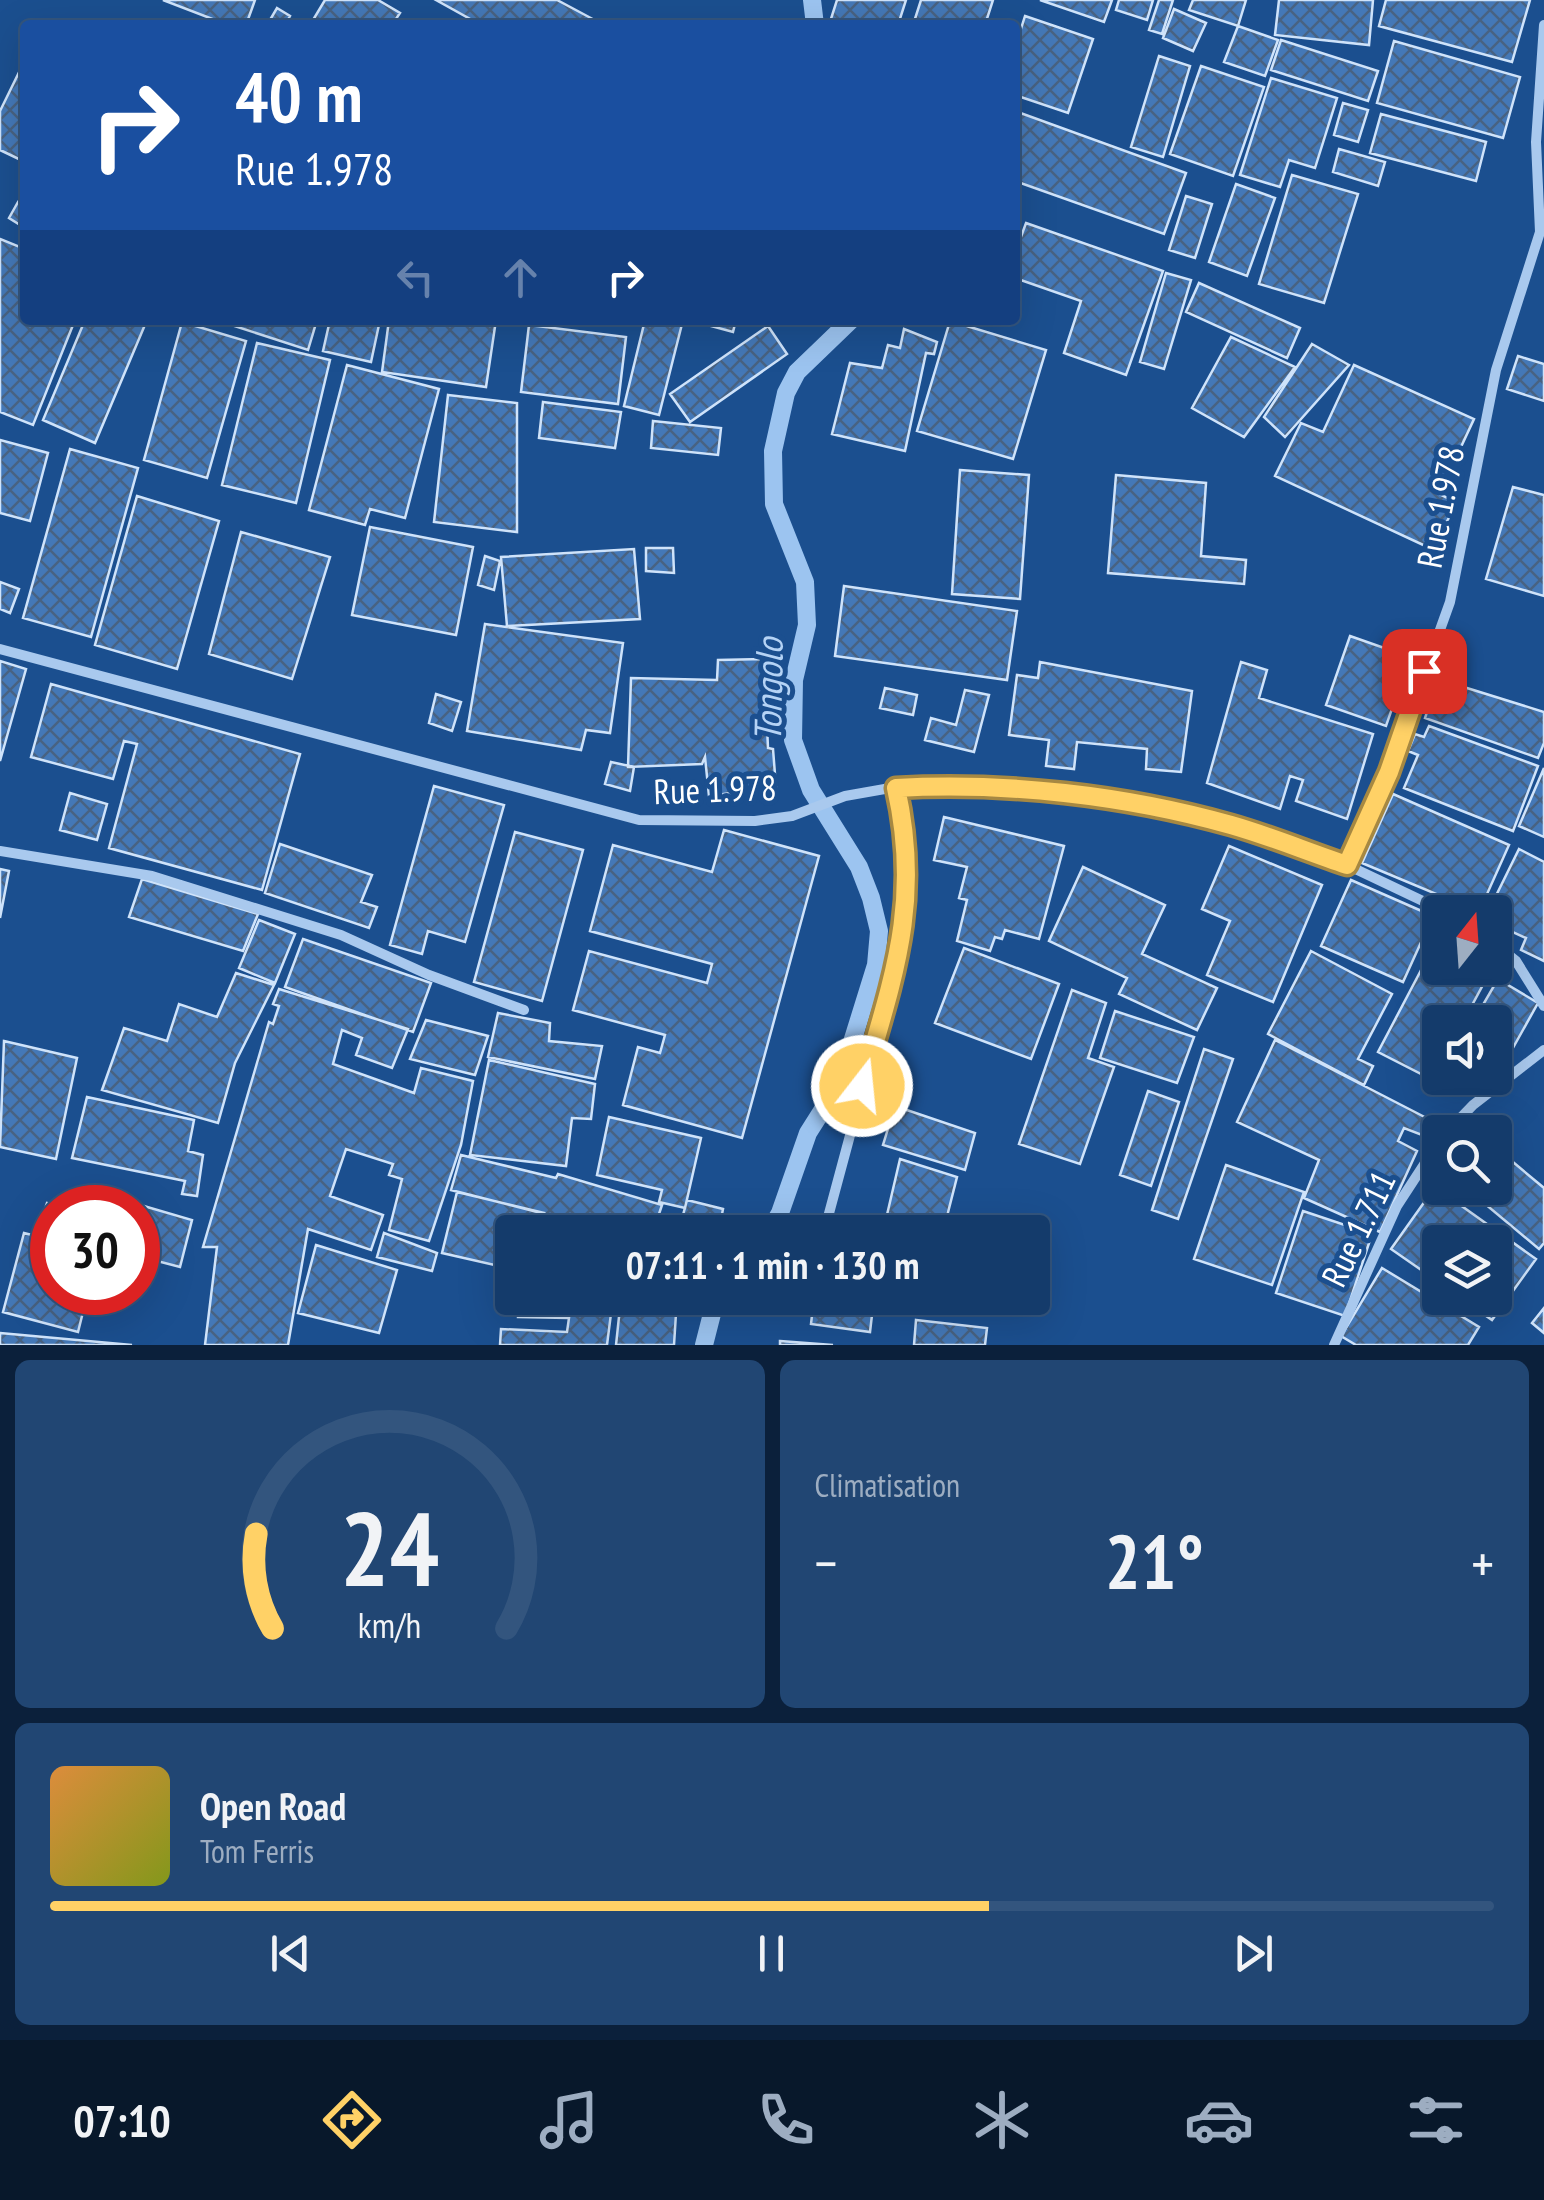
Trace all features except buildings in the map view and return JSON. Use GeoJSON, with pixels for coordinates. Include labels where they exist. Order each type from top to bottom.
{"type":"FeatureCollection","features":[{"type":"Feature","properties":{"kind":"street","name":"Rue 1.978"},"geometry":{"type":"LineString","coordinates":[[0,649],[639,820],[703,824],[792,816],[845,796],[961,784],[1153,806],[1233,826],[1347,865],[1389,772],[1450,602],[1496,370],[1542,233],[1536,142],[1544,24]]}},
{"type":"Feature","properties":{"kind":"street"},"geometry":{"type":"LineString","coordinates":[[829,1215],[901,946],[910,868],[896,788]]}},
{"type":"Feature","properties":{"kind":"street"},"geometry":{"type":"LineString","coordinates":[[0,850],[171,882],[341,935],[429,976],[524,1010]]}},
{"type":"Feature","properties":{"kind":"street"},"geometry":{"type":"LineString","coordinates":[[1347,865],[1422,901]]}},
{"type":"Feature","properties":{"kind":"street"},"geometry":{"type":"LineString","coordinates":[[1512,957],[1544,1006]]}},
{"type":"Feature","properties":{"kind":"street"},"geometry":{"type":"LineString","coordinates":[[1463,1115],[1544,1050]]}},
{"type":"Feature","properties":{"kind":"street","name":"Rue 1.711"},"geometry":{"type":"LineString","coordinates":[[1334,1345],[1397,1206],[1422,1168]]}},
{"type":"Feature","properties":{"kind":"waterway","name":"Tongolo"},"geometry":{"type":"LineString","coordinates":[[812,0],[814,20]]}},
{"type":"Feature","properties":{"kind":"waterway","name":"Tongolo"},"geometry":{"type":"LineString","coordinates":[[779,1215],[808,1133],[839,1084],[876,965],[879,931],[859,867],[811,790],[793,740],[794,680],[807,625],[805,582],[774,504],[773,451],[786,393],[797,372],[846,325]]}},
{"type":"Feature","properties":{"kind":"waterway","name":"Tongolo"},"geometry":{"type":"LineString","coordinates":[[704,1345],[712,1315]]}},
{"type":"Feature","properties":{"kind":"route"},"geometry":{"type":"LineString","coordinates":[[862,1086],[901,946],[908,903],[910,868],[896,788],[961,784],[1153,806],[1233,826],[1347,865],[1389,772],[1424,671]]}}]}
